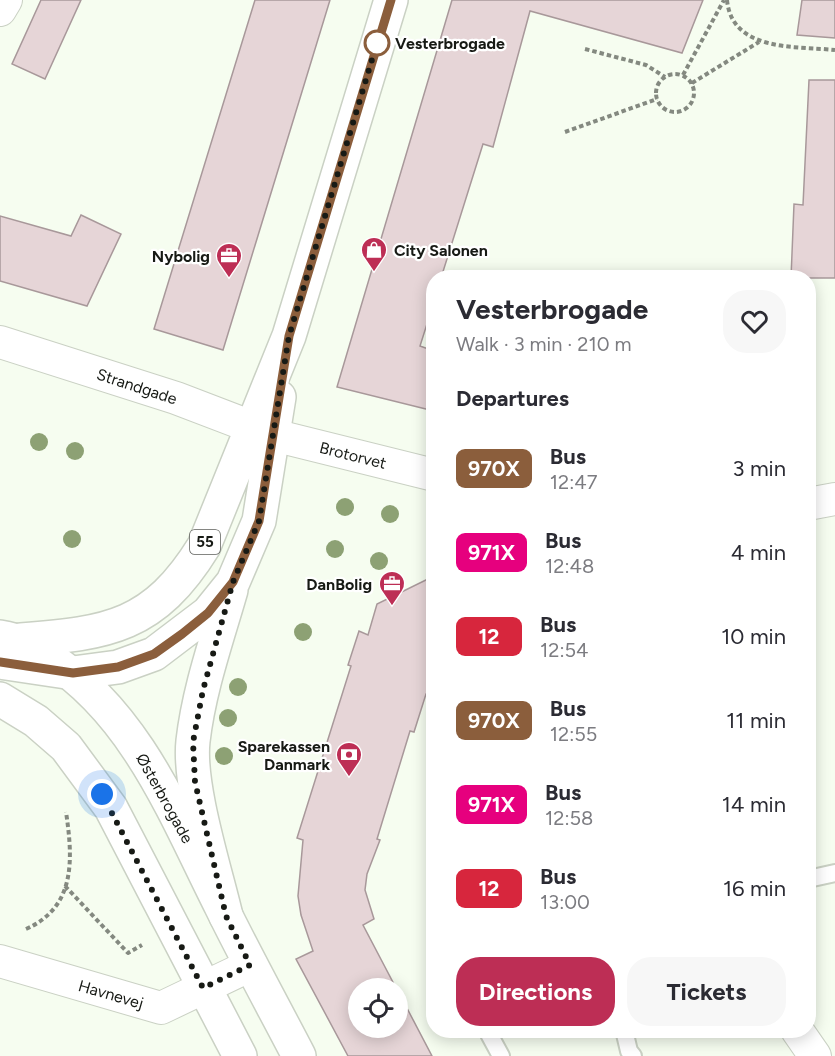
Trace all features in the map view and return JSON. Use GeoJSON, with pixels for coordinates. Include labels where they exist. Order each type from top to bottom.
{"type":"FeatureCollection","features":[{"type":"Feature","properties":{"kind":"main road","name":"55"},"geometry":{"type":"LineString","coordinates":[[7,646],[79,635],[119,626],[142,615],[187,574],[204,546],[263,431],[289,336],[390,0]]}},
{"type":"Feature","properties":{"kind":"main road","name":"55"},"geometry":{"type":"LineString","coordinates":[[73,673],[118,667],[154,654],[208,613],[233,582],[259,521],[263,431]]}},
{"type":"Feature","properties":{"kind":"main road"},"geometry":{"type":"LineString","coordinates":[[226,916],[195,782],[193,742],[203,690],[233,582]]}},
{"type":"Feature","properties":{"kind":"main road","name":"Østerbrogade"},"geometry":{"type":"LineString","coordinates":[[7,646],[73,673],[115,718],[139,749],[190,840],[250,965],[299,1056]]}},
{"type":"Feature","properties":{"kind":"main road"},"geometry":{"type":"LineString","coordinates":[[0,699],[36,721],[66,747],[93,780],[111,808],[240,1056]]}},
{"type":"Feature","properties":{"kind":"street"},"geometry":{"type":"LineString","coordinates":[[0,10],[6,0]]}},
{"type":"Feature","properties":{"kind":"street","name":"Strandgade"},"geometry":{"type":"LineString","coordinates":[[0,342],[176,398],[263,431]]}},
{"type":"Feature","properties":{"kind":"street","name":"Brotorvet"},"geometry":{"type":"LineString","coordinates":[[263,431],[426,473]]}},
{"type":"Feature","properties":{"kind":"street"},"geometry":{"type":"LineString","coordinates":[[816,503],[835,499]]}},
{"type":"Feature","properties":{"kind":"street","name":"Havnevej"},"geometry":{"type":"LineString","coordinates":[[0,961],[161,1008],[250,965]]}},
{"type":"Feature","properties":{"kind":"street"},"geometry":{"type":"LineString","coordinates":[[803,1038],[815,1056]]}},
{"type":"Feature","properties":{"kind":"lane"},"geometry":{"type":"LineString","coordinates":[[816,877],[835,873]]}},
{"type":"Feature","properties":{"kind":"lane"},"geometry":{"type":"LineString","coordinates":[[491,1038],[501,1056]]}},
{"type":"Feature","properties":{"kind":"lane"},"geometry":{"type":"LineString","coordinates":[[626,1038],[629,1051],[633,1056]]}},
{"type":"Feature","properties":{"kind":"path"},"geometry":{"type":"LineString","coordinates":[[726,0],[732,20],[742,32],[759,42],[835,50]]}},
{"type":"Feature","properties":{"kind":"path"},"geometry":{"type":"LineString","coordinates":[[683,75],[726,0]]}},
{"type":"Feature","properties":{"kind":"path"},"geometry":{"type":"LineString","coordinates":[[692,83],[759,42]]}},
{"type":"Feature","properties":{"kind":"path"},"geometry":{"type":"LineString","coordinates":[[585,49],[646,65],[665,77]]}},
{"type":"Feature","properties":{"kind":"path"},"geometry":{"type":"LineString","coordinates":[[671,74],[683,75],[692,83],[695,94],[689,106],[684,110],[671,112],[657,99],[657,87],[665,77],[671,74]]}},
{"type":"Feature","properties":{"kind":"path"},"geometry":{"type":"LineString","coordinates":[[565,132],[657,99]]}},
{"type":"Feature","properties":{"kind":"path"},"geometry":{"type":"LineString","coordinates":[[16,933],[45,921],[59,905],[70,861],[66,808]]}},
{"type":"Feature","properties":{"kind":"path"},"geometry":{"type":"LineString","coordinates":[[65,886],[128,953],[143,945]]}},
{"type":"Feature","properties":{"kind":"building"},"geometry":{"type":"Polygon","coordinates":[[[41,0],[81,0],[45,79],[12,64],[41,0]]]}},
{"type":"Feature","properties":{"kind":"building"},"geometry":{"type":"Polygon","coordinates":[[[255,0],[330,0],[223,350],[154,329],[255,0]]]}},
{"type":"Feature","properties":{"kind":"building"},"geometry":{"type":"Polygon","coordinates":[[[452,0],[703,0],[682,53],[530,11],[493,147],[483,144],[444,270],[426,270],[426,327],[420,346],[426,348],[426,409],[337,387],[452,0]]]}},
{"type":"Feature","properties":{"kind":"building"},"geometry":{"type":"Polygon","coordinates":[[[802,0],[835,0],[835,38],[797,35],[802,0]]]}},
{"type":"Feature","properties":{"kind":"building"},"geometry":{"type":"Polygon","coordinates":[[[809,80],[835,80],[835,278],[816,278],[816,270],[791,270],[794,204],[803,205],[809,80]]]}},
{"type":"Feature","properties":{"kind":"building"},"geometry":{"type":"Polygon","coordinates":[[[81,215],[121,234],[87,306],[0,281],[0,216],[71,236],[81,215]]]}},
{"type":"Feature","properties":{"kind":"building"},"geometry":{"type":"Polygon","coordinates":[[[426,580],[426,694],[414,732],[410,731],[377,839],[380,840],[367,874],[365,890],[374,919],[363,925],[391,978],[348,978],[348,1038],[408,1038],[408,1010],[432,1056],[348,1056],[296,959],[313,951],[301,915],[298,896],[303,840],[297,838],[351,666],[348,665],[359,631],[368,635],[377,604],[426,580]]]}},
{"type":"Feature","properties":{"kind":"bus line","name":"970X"},"geometry":{"type":"LineString","coordinates":[[0,662],[73,673],[92,673],[118,667],[154,654],[182,634],[208,613],[233,582],[259,521],[289,336],[391,0]]}},
{"type":"Feature","properties":{"kind":"place","name":"Vesterbrogade"},"geometry":{"type":"Point","coordinates":[377,43]}},
{"type":"Feature","properties":{"kind":"place","name":"City Salonen"},"geometry":{"type":"Point","coordinates":[374,273]}},
{"type":"Feature","properties":{"kind":"place","name":"Nybolig"},"geometry":{"type":"Point","coordinates":[229,279]}},
{"type":"Feature","properties":{"kind":"place","name":"DanBolig"},"geometry":{"type":"Point","coordinates":[392,607]}},
{"type":"Feature","properties":{"kind":"place","name":"Sparekassen Danmark"},"geometry":{"type":"Point","coordinates":[349,778]}},
{"type":"Feature","properties":{"kind":"route"},"geometry":{"type":"LineString","coordinates":[[102,794],[203,988],[250,965],[226,916],[195,782],[193,742],[203,690],[233,582],[259,521],[289,336],[377,43]]}}]}
